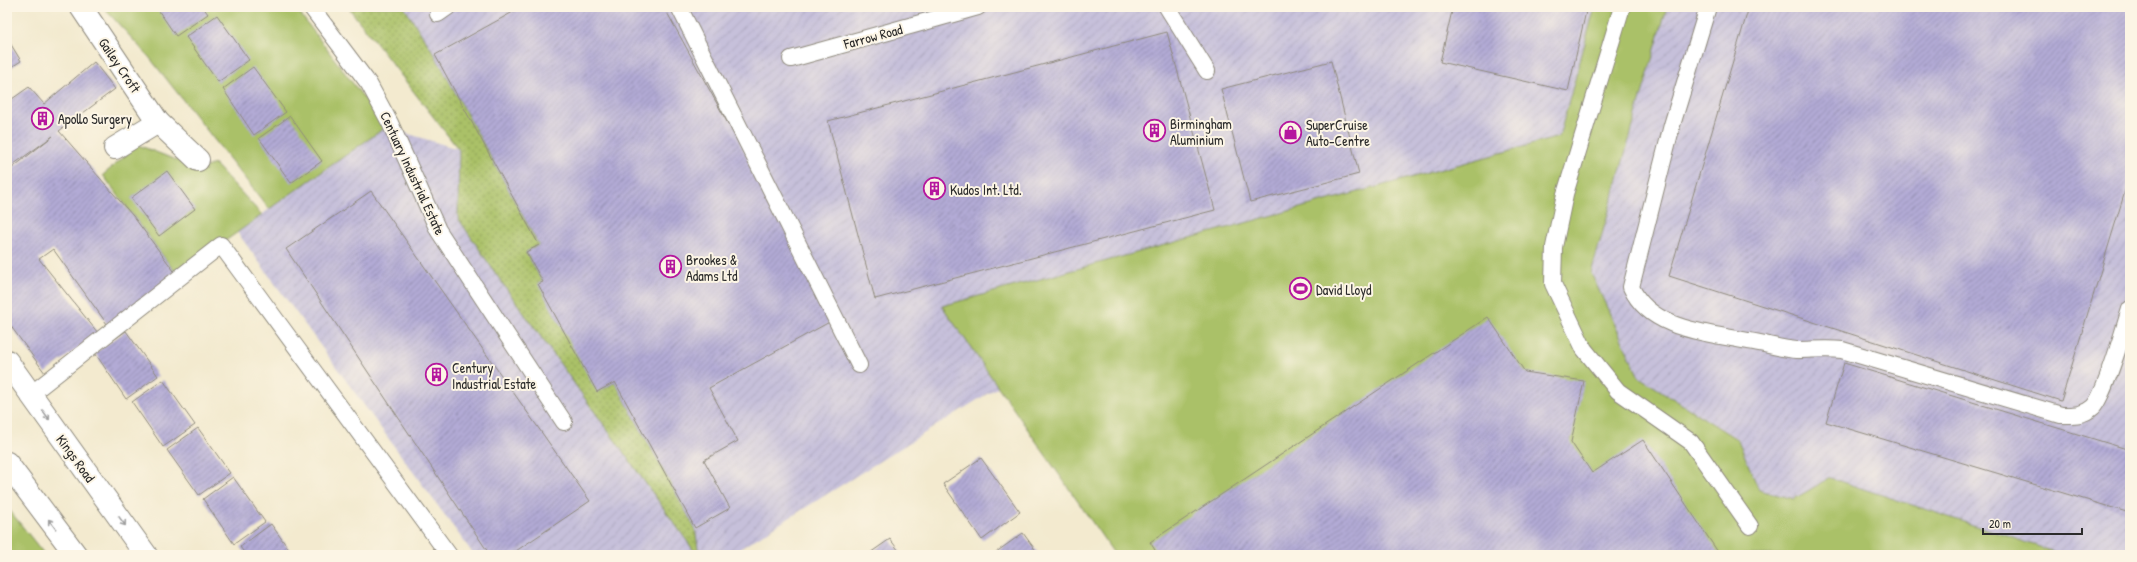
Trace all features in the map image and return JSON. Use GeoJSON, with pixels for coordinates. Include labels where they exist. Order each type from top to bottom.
{"type":"FeatureCollection","features":[{"type":"Feature","properties":{"kind":"main road","name":"Gailey Croft"},"geometry":{"type":"LineString","coordinates":[[81,7],[158,122],[198,160]]}},
{"type":"Feature","properties":{"kind":"main road"},"geometry":{"type":"LineString","coordinates":[[115,148],[158,122]]}},
{"type":"Feature","properties":{"kind":"main road","name":"Kings Road"},"geometry":{"type":"LineString","coordinates":[[7,361],[146,555]]}},
{"type":"Feature","properties":{"kind":"main road"},"geometry":{"type":"LineString","coordinates":[[7,463],[76,555]]}},
{"type":"Feature","properties":{"kind":"lane","name":"Centuary Industrial Estate"},"geometry":{"type":"LineString","coordinates":[[311,7],[369,84],[390,123],[438,230],[564,422]]}},
{"type":"Feature","properties":{"kind":"lane"},"geometry":{"type":"LineString","coordinates":[[679,7],[860,365]]}},
{"type":"Feature","properties":{"kind":"lane","name":"Farrow Road"},"geometry":{"type":"LineString","coordinates":[[791,59],[978,7]]}},
{"type":"Feature","properties":{"kind":"lane"},"geometry":{"type":"LineString","coordinates":[[1167,7],[1207,71]]}},
{"type":"Feature","properties":{"kind":"lane"},"geometry":{"type":"LineString","coordinates":[[1622,7],[1565,194],[1554,247],[1553,284],[1584,349],[1613,385],[1618,391],[1691,442],[1750,526]]}},
{"type":"Feature","properties":{"kind":"lane"},"geometry":{"type":"LineString","coordinates":[[1708,7],[1672,125],[1631,287],[1636,299],[1656,315],[1680,327],[1796,350],[1824,348],[1842,350],[2061,415],[2080,415],[2093,407],[2103,389],[2130,309]]}},
{"type":"Feature","properties":{"kind":"lane"},"geometry":{"type":"LineString","coordinates":[[31,394],[221,245],[449,555]]}},
{"type":"Feature","properties":{"kind":"shaded area"},"geometry":{"type":"Polygon","coordinates":[[[348,7],[1595,7],[1559,137],[942,306],[998,387],[730,555],[474,555],[237,232],[386,127],[458,149],[348,7]]]}},
{"type":"Feature","properties":{"kind":"shaded area"},"geometry":{"type":"Polygon","coordinates":[[[1667,7],[2130,7],[2130,555],[2064,555],[1830,478],[1794,499],[1759,490],[1738,439],[1639,377],[1591,273],[1667,7]]]}},
{"type":"Feature","properties":{"kind":"green space"},"geometry":{"type":"Polygon","coordinates":[[[103,7],[295,7],[386,127],[269,209],[149,57],[103,7]]]}},
{"type":"Feature","properties":{"kind":"green space"},"geometry":{"type":"Polygon","coordinates":[[[348,7],[404,7],[435,55],[539,245],[526,252],[543,282],[539,284],[598,392],[615,382],[695,528],[699,555],[697,555],[498,277],[458,218],[459,150],[348,7]]]}},
{"type":"Feature","properties":{"kind":"green space","name":"David Lloyd"},"geometry":{"type":"Polygon","coordinates":[[[1595,7],[1667,7],[1591,273],[1639,377],[1738,440],[1759,490],[1794,499],[1830,478],[2064,555],[1115,555],[942,306],[1559,137],[1595,7]]]}},
{"type":"Feature","properties":{"kind":"green space"},"geometry":{"type":"Polygon","coordinates":[[[138,145],[199,169],[215,164],[262,215],[177,275],[103,175],[138,145]]]}},
{"type":"Feature","properties":{"kind":"green space"},"geometry":{"type":"Polygon","coordinates":[[[7,507],[45,555],[7,555],[7,507]]]}},
{"type":"Feature","properties":{"kind":"building"},"geometry":{"type":"Polygon","coordinates":[[[156,7],[203,7],[208,14],[176,36],[156,7]]]}},
{"type":"Feature","properties":{"kind":"building","name":"Brookes & Adams Ltd"},"geometry":{"type":"Polygon","coordinates":[[[522,7],[664,7],[835,319],[709,388],[738,441],[704,460],[730,508],[695,528],[615,382],[597,392],[538,284],[543,282],[526,252],[539,245],[435,55],[522,7]]]}},
{"type":"Feature","properties":{"kind":"building"},"geometry":{"type":"Polygon","coordinates":[[[1453,7],[1587,7],[1568,91],[1440,62],[1453,7]]]}},
{"type":"Feature","properties":{"kind":"building"},"geometry":{"type":"Polygon","coordinates":[[[1749,7],[2130,7],[2130,175],[2061,401],[1669,276],[1749,7]]]}},
{"type":"Feature","properties":{"kind":"building"},"geometry":{"type":"Polygon","coordinates":[[[217,15],[249,60],[218,82],[186,37],[217,15]]]}},
{"type":"Feature","properties":{"kind":"building"},"geometry":{"type":"Polygon","coordinates":[[[1167,32],[1215,210],[875,299],[828,121],[1167,32]]]}},
{"type":"Feature","properties":{"kind":"building"},"geometry":{"type":"Polygon","coordinates":[[[7,38],[21,61],[7,70],[7,38]]]}},
{"type":"Feature","properties":{"kind":"building","name":"SuperCruise Auto-Centre"},"geometry":{"type":"Polygon","coordinates":[[[1331,61],[1359,174],[1250,202],[1221,89],[1331,61]]]}},
{"type":"Feature","properties":{"kind":"building"},"geometry":{"type":"Polygon","coordinates":[[[94,62],[115,89],[59,131],[133,216],[177,275],[107,324],[53,249],[39,259],[98,333],[45,373],[7,321],[7,172],[53,136],[7,169],[7,94],[12,99],[29,87],[44,104],[94,62]]]}},
{"type":"Feature","properties":{"kind":"building"},"geometry":{"type":"Polygon","coordinates":[[[253,67],[286,112],[254,135],[223,89],[253,67]]]}},
{"type":"Feature","properties":{"kind":"building"},"geometry":{"type":"Polygon","coordinates":[[[290,116],[322,161],[291,183],[259,138],[290,116]]]}},
{"type":"Feature","properties":{"kind":"building"},"geometry":{"type":"Polygon","coordinates":[[[167,171],[195,209],[159,236],[131,198],[167,171]]]}},
{"type":"Feature","properties":{"kind":"building","name":"Century Industrial Estate"},"geometry":{"type":"Polygon","coordinates":[[[371,191],[590,501],[510,555],[490,555],[286,249],[371,191]]]}},
{"type":"Feature","properties":{"kind":"building"},"geometry":{"type":"Polygon","coordinates":[[[1488,317],[1525,372],[1584,381],[1571,442],[1592,473],[1643,440],[1720,555],[1158,555],[1150,542],[1488,317]]]}},
{"type":"Feature","properties":{"kind":"building"},"geometry":{"type":"Polygon","coordinates":[[[126,331],[158,376],[126,399],[95,353],[126,331]]]}},
{"type":"Feature","properties":{"kind":"building"},"geometry":{"type":"Polygon","coordinates":[[[1844,363],[2130,450],[2130,513],[1826,422],[1844,363]]]}},
{"type":"Feature","properties":{"kind":"building"},"geometry":{"type":"Polygon","coordinates":[[[163,380],[195,425],[163,447],[132,402],[163,380]]]}},
{"type":"Feature","properties":{"kind":"building"},"geometry":{"type":"Polygon","coordinates":[[[198,428],[230,473],[199,495],[167,450],[198,428]]]}},
{"type":"Feature","properties":{"kind":"building"},"geometry":{"type":"Polygon","coordinates":[[[981,458],[1020,512],[982,540],[943,484],[981,458]]]}},
{"type":"Feature","properties":{"kind":"building"},"geometry":{"type":"Polygon","coordinates":[[[233,477],[265,522],[234,544],[203,499],[233,477]]]}},
{"type":"Feature","properties":{"kind":"building"},"geometry":{"type":"Polygon","coordinates":[[[271,524],[293,555],[246,555],[240,547],[271,524]]]}},
{"type":"Feature","properties":{"kind":"building"},"geometry":{"type":"Polygon","coordinates":[[[1023,533],[1039,555],[992,555],[1023,533]]]}},
{"type":"Feature","properties":{"kind":"building"},"geometry":{"type":"Polygon","coordinates":[[[890,539],[902,555],[867,555],[890,539]]]}},
{"type":"Feature","properties":{"kind":"place","name":"Apollo Surgery"},"geometry":{"type":"Point","coordinates":[42,118]}},
{"type":"Feature","properties":{"kind":"place","name":"Birmingham Aluminium"},"geometry":{"type":"Point","coordinates":[1154,131]}},
{"type":"Feature","properties":{"kind":"place","name":"SuperCruise Auto-Centre"},"geometry":{"type":"Point","coordinates":[1290,132]}},
{"type":"Feature","properties":{"kind":"place","name":"Kudos Int. Ltd."},"geometry":{"type":"Point","coordinates":[934,189]}},
{"type":"Feature","properties":{"kind":"place","name":"Brookes & Adams Ltd"},"geometry":{"type":"Point","coordinates":[670,267]}},
{"type":"Feature","properties":{"kind":"place","name":"David Lloyd"},"geometry":{"type":"Point","coordinates":[1301,289]}},
{"type":"Feature","properties":{"kind":"place","name":"Century Industrial Estate"},"geometry":{"type":"Point","coordinates":[436,375]}}]}
